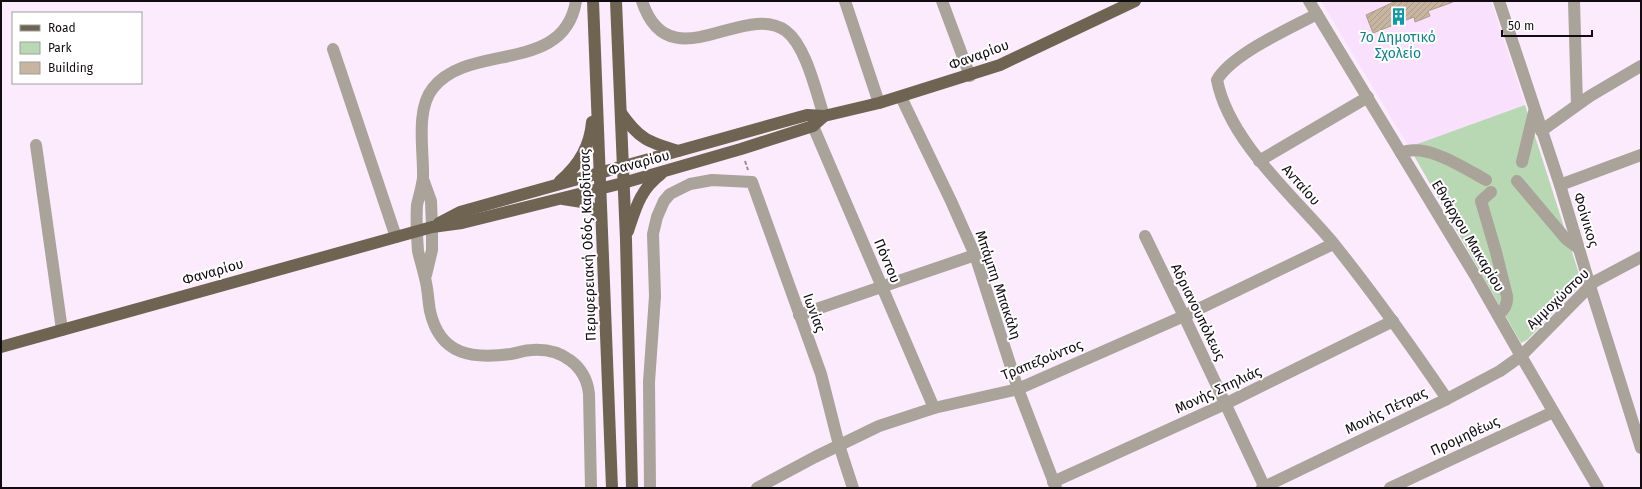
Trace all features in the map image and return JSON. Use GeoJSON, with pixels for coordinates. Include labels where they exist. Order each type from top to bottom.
{"type":"FeatureCollection","features":[{"type":"Feature","properties":{"kind":"main road","name":"Περιφερειακή Οδός Καρδίτσας"},"geometry":{"type":"LineString","coordinates":[[593,1],[612,488]]}},
{"type":"Feature","properties":{"kind":"main road"},"geometry":{"type":"LineString","coordinates":[[616,1],[626,240],[632,488]]}},
{"type":"Feature","properties":{"kind":"main road","name":"Φαναρίου"},"geometry":{"type":"LineString","coordinates":[[1,347],[432,227],[556,184],[807,115],[824,116],[879,103],[970,76],[1000,65],[1135,1]]}},
{"type":"Feature","properties":{"kind":"main road"},"geometry":{"type":"LineString","coordinates":[[556,184],[572,171],[585,150],[590,137],[593,114],[597,100]]}},
{"type":"Feature","properties":{"kind":"main road"},"geometry":{"type":"LineString","coordinates":[[621,113],[632,130],[643,139],[678,151]]}},
{"type":"Feature","properties":{"kind":"main road","name":"Φαναρίου"},"geometry":{"type":"LineString","coordinates":[[461,217],[601,189],[663,172],[813,126],[824,116]]}},
{"type":"Feature","properties":{"kind":"main road"},"geometry":{"type":"LineString","coordinates":[[626,240],[638,199],[646,188],[663,172]]}},
{"type":"Feature","properties":{"kind":"main road"},"geometry":{"type":"LineString","coordinates":[[556,199],[582,202],[601,214]]}},
{"type":"Feature","properties":{"kind":"street"},"geometry":{"type":"LineString","coordinates":[[576,1],[569,24],[557,38],[533,49],[457,70],[444,77],[427,97],[423,116],[423,179],[417,206],[418,252],[425,279],[430,312],[435,327],[443,339],[453,348],[470,355],[480,357],[541,350],[566,357],[580,369],[586,379],[588,387],[591,488]]}},
{"type":"Feature","properties":{"kind":"street"},"geometry":{"type":"LineString","coordinates":[[642,1],[654,24],[667,34],[674,36],[692,38],[701,37],[755,24],[769,25],[785,30],[801,50],[824,116]]}},
{"type":"Feature","properties":{"kind":"street"},"geometry":{"type":"LineString","coordinates":[[845,1],[879,103]]}},
{"type":"Feature","properties":{"kind":"street"},"geometry":{"type":"LineString","coordinates":[[942,1],[970,76]]}},
{"type":"Feature","properties":{"kind":"street","name":"Εθνάρχου Μακαρίου"},"geometry":{"type":"LineString","coordinates":[[1309,1],[1476,277],[1598,488]]}},
{"type":"Feature","properties":{"kind":"street","name":"Φοίνικος"},"geometry":{"type":"LineString","coordinates":[[1499,1],[1560,185],[1578,248],[1641,448]]}},
{"type":"Feature","properties":{"kind":"street"},"geometry":{"type":"LineString","coordinates":[[1574,1],[1577,105]]}},
{"type":"Feature","properties":{"kind":"street","name":"Ανταίου"},"geometry":{"type":"LineString","coordinates":[[1317,14],[1239,57],[1222,72],[1217,80],[1224,104],[1260,161],[1333,244],[1393,321],[1447,399]]}},
{"type":"Feature","properties":{"kind":"street"},"geometry":{"type":"LineString","coordinates":[[333,49],[396,237]]}},
{"type":"Feature","properties":{"kind":"street"},"geometry":{"type":"LineString","coordinates":[[1541,131],[1602,88],[1641,66]]}},
{"type":"Feature","properties":{"kind":"street","name":"Μπάμπη Μπακάλη"},"geometry":{"type":"LineString","coordinates":[[901,97],[975,255],[1018,389],[1054,485]]}},
{"type":"Feature","properties":{"kind":"street"},"geometry":{"type":"LineString","coordinates":[[1260,161],[1368,97]]}},
{"type":"Feature","properties":{"kind":"street"},"geometry":{"type":"LineString","coordinates":[[1522,162],[1535,111]]}},
{"type":"Feature","properties":{"kind":"street","name":"Πόντου"},"geometry":{"type":"LineString","coordinates":[[813,126],[934,408]]}},
{"type":"Feature","properties":{"kind":"street"},"geometry":{"type":"LineString","coordinates":[[36,146],[62,330]]}},
{"type":"Feature","properties":{"kind":"street"},"geometry":{"type":"LineString","coordinates":[[1401,153],[1411,150],[1418,150],[1439,156],[1486,180]]}},
{"type":"Feature","properties":{"kind":"street"},"geometry":{"type":"LineString","coordinates":[[1560,185],[1641,155]]}},
{"type":"Feature","properties":{"kind":"street"},"geometry":{"type":"LineString","coordinates":[[423,179],[431,201],[432,227],[432,250],[425,279]]}},
{"type":"Feature","properties":{"kind":"street"},"geometry":{"type":"LineString","coordinates":[[650,488],[649,382],[655,296],[653,234],[657,217],[664,201],[670,194],[690,184],[712,180],[752,182]]}},
{"type":"Feature","properties":{"kind":"street","name":"Ιωνίας"},"geometry":{"type":"LineString","coordinates":[[752,182],[821,374],[839,445],[853,488]]}},
{"type":"Feature","properties":{"kind":"street"},"geometry":{"type":"LineString","coordinates":[[1517,182],[1566,239],[1578,248]]}},
{"type":"Feature","properties":{"kind":"street"},"geometry":{"type":"LineString","coordinates":[[1491,192],[1481,201],[1507,296],[1504,310],[1498,315]]}},
{"type":"Feature","properties":{"kind":"street","name":"Αδριανουπόλεως"},"geometry":{"type":"LineString","coordinates":[[1145,236],[1264,488]]}},
{"type":"Feature","properties":{"kind":"street","name":"Τραπεζούντος"},"geometry":{"type":"LineString","coordinates":[[757,488],[879,426],[934,408],[1018,389],[1184,316],[1333,244]]}},
{"type":"Feature","properties":{"kind":"street"},"geometry":{"type":"LineString","coordinates":[[799,316],[975,255]]}},
{"type":"Feature","properties":{"kind":"street","name":"Αμμοχώστου"},"geometry":{"type":"LineString","coordinates":[[1521,356],[1590,286],[1605,275],[1641,257]]}},
{"type":"Feature","properties":{"kind":"street","name":"Μονής Σπηλιάς"},"geometry":{"type":"LineString","coordinates":[[1054,485],[1225,404],[1393,321]]}},
{"type":"Feature","properties":{"kind":"street","name":"Μονής Πέτρας"},"geometry":{"type":"LineString","coordinates":[[1264,488],[1488,378],[1521,356]]}},
{"type":"Feature","properties":{"kind":"street","name":"Προμηθέως"},"geometry":{"type":"LineString","coordinates":[[1390,488],[1553,412]]}},
{"type":"Feature","properties":{"kind":"path"},"geometry":{"type":"LineString","coordinates":[[741,149],[752,182]]}},
{"type":"Feature","properties":{"kind":"shaded area"},"geometry":{"type":"Polygon","coordinates":[[[1321,1],[1491,1],[1525,105],[1409,147],[1321,1]]]}},
{"type":"Feature","properties":{"kind":"green space"},"geometry":{"type":"Polygon","coordinates":[[[1525,105],[1582,283],[1527,340],[1521,343],[1409,147],[1525,105]]]}},
{"type":"Feature","properties":{"kind":"building","name":"7ο Δημοτικό Σχολείο"},"geometry":{"type":"Polygon","coordinates":[[[1396,1],[1453,2],[1428,11],[1430,16],[1415,22],[1414,17],[1373,33],[1366,15],[1396,1]]]}},
{"type":"Feature","properties":{"kind":"place","name":"7ο Δημοτικό Σχολείο"},"geometry":{"type":"Point","coordinates":[1398,17]}}]}
